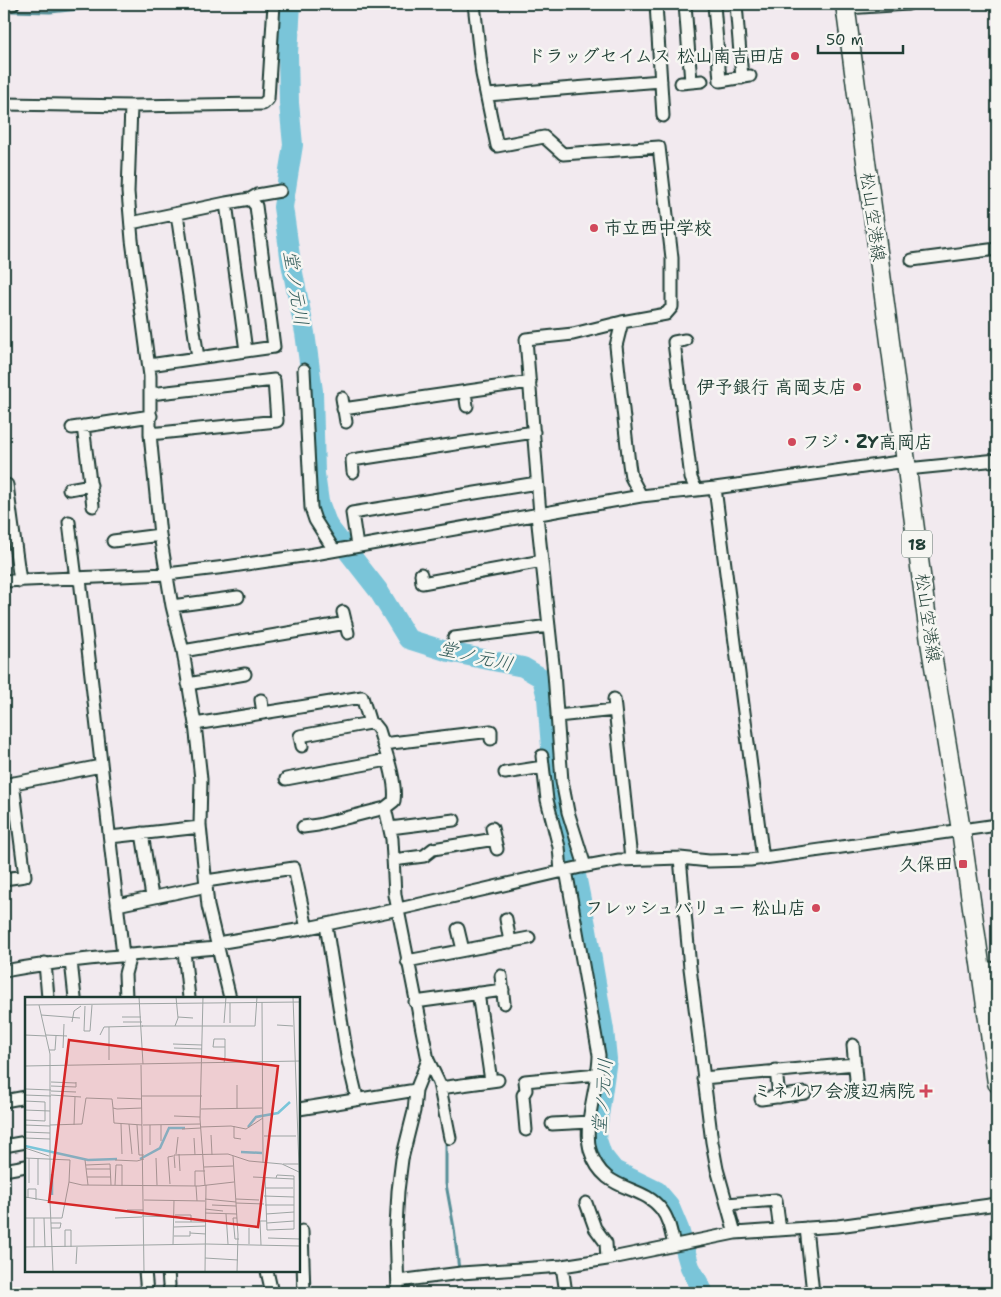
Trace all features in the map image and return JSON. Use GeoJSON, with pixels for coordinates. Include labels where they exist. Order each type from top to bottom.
{"type":"FeatureCollection","features":[{"type":"Feature","properties":{"kind":"main road","name":"松山空港線"},"geometry":{"type":"LineString","coordinates":[[845,6],[930,642],[961,830],[989,968],[997,1083]]}},
{"type":"Feature","properties":{"kind":"street"},"geometry":{"type":"LineString","coordinates":[[4,104],[258,106],[268,99],[274,4]]}},
{"type":"Feature","properties":{"kind":"street"},"geometry":{"type":"LineString","coordinates":[[486,4],[474,4],[487,96],[497,146],[544,136],[563,154],[659,147],[672,258],[672,307],[666,314],[573,334],[526,339],[542,561],[565,797],[599,1055],[598,1074],[588,1137],[590,1149],[594,1160],[610,1180],[621,1187],[647,1197],[658,1206],[680,1244]]}},
{"type":"Feature","properties":{"kind":"street"},"geometry":{"type":"LineString","coordinates":[[656,4],[663,116]]}},
{"type":"Feature","properties":{"kind":"street"},"geometry":{"type":"LineString","coordinates":[[685,4],[691,82]]}},
{"type":"Feature","properties":{"kind":"street"},"geometry":{"type":"LineString","coordinates":[[714,4],[720,81],[746,77],[736,4]]}},
{"type":"Feature","properties":{"kind":"street"},"geometry":{"type":"LineString","coordinates":[[845,6],[908,4]]}},
{"type":"Feature","properties":{"kind":"street"},"geometry":{"type":"LineString","coordinates":[[487,96],[661,81]]}},
{"type":"Feature","properties":{"kind":"street"},"geometry":{"type":"LineString","coordinates":[[131,106],[128,192],[149,365],[150,434],[160,535],[195,724],[201,779],[200,827],[208,906],[230,997]]}},
{"type":"Feature","properties":{"kind":"street"},"geometry":{"type":"LineString","coordinates":[[131,224],[226,203],[250,200],[257,195],[280,191]]}},
{"type":"Feature","properties":{"kind":"street"},"geometry":{"type":"LineString","coordinates":[[149,365],[274,347],[256,206],[250,200]]}},
{"type":"Feature","properties":{"kind":"street"},"geometry":{"type":"LineString","coordinates":[[226,203],[246,351]]}},
{"type":"Feature","properties":{"kind":"street"},"geometry":{"type":"LineString","coordinates":[[177,214],[198,358]]}},
{"type":"Feature","properties":{"kind":"street"},"geometry":{"type":"LineString","coordinates":[[912,260],[997,249]]}},
{"type":"Feature","properties":{"kind":"street"},"geometry":{"type":"LineString","coordinates":[[622,322],[616,346],[631,477],[641,496]]}},
{"type":"Feature","properties":{"kind":"street"},"geometry":{"type":"LineString","coordinates":[[685,340],[674,342],[691,478],[696,490]]}},
{"type":"Feature","properties":{"kind":"street"},"geometry":{"type":"LineString","coordinates":[[304,370],[311,508],[315,520],[334,550]]}},
{"type":"Feature","properties":{"kind":"street"},"geometry":{"type":"LineString","coordinates":[[150,394],[274,380],[277,421],[150,434]]}},
{"type":"Feature","properties":{"kind":"street"},"geometry":{"type":"LineString","coordinates":[[346,422],[343,403],[408,400],[530,382]]}},
{"type":"Feature","properties":{"kind":"street"},"geometry":{"type":"LineString","coordinates":[[465,392],[467,406]]}},
{"type":"Feature","properties":{"kind":"street"},"geometry":{"type":"LineString","coordinates":[[408,400],[410,412]]}},
{"type":"Feature","properties":{"kind":"street"},"geometry":{"type":"LineString","coordinates":[[93,506],[91,486],[78,427],[151,416]]}},
{"type":"Feature","properties":{"kind":"street"},"geometry":{"type":"LineString","coordinates":[[354,472],[352,460],[479,447],[534,432]]}},
{"type":"Feature","properties":{"kind":"street"},"geometry":{"type":"LineString","coordinates":[[4,581],[167,574],[226,567],[641,496],[907,465],[997,460]]}},
{"type":"Feature","properties":{"kind":"street"},"geometry":{"type":"LineString","coordinates":[[357,546],[352,513],[537,482]]}},
{"type":"Feature","properties":{"kind":"street"},"geometry":{"type":"LineString","coordinates":[[7,485],[20,581]]}},
{"type":"Feature","properties":{"kind":"street"},"geometry":{"type":"LineString","coordinates":[[69,489],[91,486]]}},
{"type":"Feature","properties":{"kind":"street"},"geometry":{"type":"LineString","coordinates":[[715,488],[763,859]]}},
{"type":"Feature","properties":{"kind":"street"},"geometry":{"type":"LineString","coordinates":[[69,522],[78,579],[118,905],[127,955],[126,997]]}},
{"type":"Feature","properties":{"kind":"street"},"geometry":{"type":"LineString","coordinates":[[113,541],[160,535]]}},
{"type":"Feature","properties":{"kind":"street"},"geometry":{"type":"LineString","coordinates":[[421,574],[422,583],[542,561]]}},
{"type":"Feature","properties":{"kind":"street"},"geometry":{"type":"LineString","coordinates":[[172,606],[238,597]]}},
{"type":"Feature","properties":{"kind":"street"},"geometry":{"type":"LineString","coordinates":[[183,651],[245,646],[295,626],[346,623]]}},
{"type":"Feature","properties":{"kind":"street"},"geometry":{"type":"LineString","coordinates":[[454,638],[549,626]]}},
{"type":"Feature","properties":{"kind":"street"},"geometry":{"type":"LineString","coordinates":[[188,684],[245,674]]}},
{"type":"Feature","properties":{"kind":"street"},"geometry":{"type":"LineString","coordinates":[[195,724],[362,697],[370,723]]}},
{"type":"Feature","properties":{"kind":"street"},"geometry":{"type":"LineString","coordinates":[[261,700],[263,714]]}},
{"type":"Feature","properties":{"kind":"street"},"geometry":{"type":"LineString","coordinates":[[558,716],[614,705],[632,860]]}},
{"type":"Feature","properties":{"kind":"street"},"geometry":{"type":"LineString","coordinates":[[302,746],[300,736],[370,723],[375,725],[384,744],[395,796],[394,801],[385,808],[318,825],[302,826]]}},
{"type":"Feature","properties":{"kind":"street"},"geometry":{"type":"LineString","coordinates":[[384,744],[491,731],[491,739]]}},
{"type":"Feature","properties":{"kind":"street"},"geometry":{"type":"LineString","coordinates":[[286,779],[388,760]]}},
{"type":"Feature","properties":{"kind":"street"},"geometry":{"type":"LineString","coordinates":[[505,773],[543,762],[547,800],[547,824],[573,869]]}},
{"type":"Feature","properties":{"kind":"street"},"geometry":{"type":"LineString","coordinates":[[4,879],[25,876],[9,784],[101,766]]}},
{"type":"Feature","properties":{"kind":"street"},"geometry":{"type":"LineString","coordinates":[[385,808],[390,828],[395,895],[415,1002],[428,1060],[440,1088],[450,1138]]}},
{"type":"Feature","properties":{"kind":"street"},"geometry":{"type":"LineString","coordinates":[[390,828],[454,820]]}},
{"type":"Feature","properties":{"kind":"street"},"geometry":{"type":"LineString","coordinates":[[4,971],[45,963],[184,951],[217,946],[307,929],[573,869],[632,860],[680,858],[709,861],[763,859],[997,826]]}},
{"type":"Feature","properties":{"kind":"street"},"geometry":{"type":"LineString","coordinates":[[110,837],[200,827]]}},
{"type":"Feature","properties":{"kind":"street"},"geometry":{"type":"LineString","coordinates":[[142,833],[152,898]]}},
{"type":"Feature","properties":{"kind":"street"},"geometry":{"type":"LineString","coordinates":[[393,860],[424,856],[432,849],[495,839]]}},
{"type":"Feature","properties":{"kind":"street"},"geometry":{"type":"LineString","coordinates":[[680,858],[690,968],[712,1142],[735,1233]]}},
{"type":"Feature","properties":{"kind":"street"},"geometry":{"type":"LineString","coordinates":[[118,905],[206,884],[294,868],[307,929]]}},
{"type":"Feature","properties":{"kind":"street"},"geometry":{"type":"LineString","coordinates":[[506,920],[510,942]]}},
{"type":"Feature","properties":{"kind":"street"},"geometry":{"type":"LineString","coordinates":[[326,924],[347,1056],[357,1098]]}},
{"type":"Feature","properties":{"kind":"street"},"geometry":{"type":"LineString","coordinates":[[458,929],[462,950]]}},
{"type":"Feature","properties":{"kind":"street"},"geometry":{"type":"LineString","coordinates":[[407,961],[529,938]]}},
{"type":"Feature","properties":{"kind":"street"},"geometry":{"type":"LineString","coordinates":[[184,951],[188,997]]}},
{"type":"Feature","properties":{"kind":"street"},"geometry":{"type":"LineString","coordinates":[[71,960],[75,997]]}},
{"type":"Feature","properties":{"kind":"street"},"geometry":{"type":"LineString","coordinates":[[45,963],[48,997]]}},
{"type":"Feature","properties":{"kind":"street"},"geometry":{"type":"LineString","coordinates":[[501,976],[504,1003]]}},
{"type":"Feature","properties":{"kind":"street"},"geometry":{"type":"LineString","coordinates":[[415,1002],[503,990]]}},
{"type":"Feature","properties":{"kind":"street"},"geometry":{"type":"LineString","coordinates":[[440,1088],[494,1080],[478,993]]}},
{"type":"Feature","properties":{"kind":"street"},"geometry":{"type":"LineString","coordinates":[[853,1045],[858,1091]]}},
{"type":"Feature","properties":{"kind":"street"},"geometry":{"type":"LineString","coordinates":[[398,1293],[396,1227],[402,1159],[414,1111],[416,1090],[428,1060]]}},
{"type":"Feature","properties":{"kind":"street"},"geometry":{"type":"LineString","coordinates":[[703,1078],[855,1064]]}},
{"type":"Feature","properties":{"kind":"street"},"geometry":{"type":"LineString","coordinates":[[776,1070],[779,1097]]}},
{"type":"Feature","properties":{"kind":"street"},"geometry":{"type":"LineString","coordinates":[[526,1130],[523,1095],[526,1090],[525,1081],[598,1074]]}},
{"type":"Feature","properties":{"kind":"street"},"geometry":{"type":"LineString","coordinates":[[300,1109],[357,1098],[416,1090]]}},
{"type":"Feature","properties":{"kind":"street"},"geometry":{"type":"LineString","coordinates":[[761,1099],[805,1093]]}},
{"type":"Feature","properties":{"kind":"street"},"geometry":{"type":"LineString","coordinates":[[4,1101],[25,1097]]}},
{"type":"Feature","properties":{"kind":"street"},"geometry":{"type":"LineString","coordinates":[[552,1124],[590,1122]]}},
{"type":"Feature","properties":{"kind":"street"},"geometry":{"type":"LineString","coordinates":[[4,1146],[25,1142]]}},
{"type":"Feature","properties":{"kind":"street"},"geometry":{"type":"LineString","coordinates":[[4,1170],[25,1166]]}},
{"type":"Feature","properties":{"kind":"street"},"geometry":{"type":"LineString","coordinates":[[727,1204],[776,1200],[780,1230]]}},
{"type":"Feature","properties":{"kind":"street"},"geometry":{"type":"LineString","coordinates":[[586,1202],[595,1228],[606,1243],[607,1259]]}},
{"type":"Feature","properties":{"kind":"street"},"geometry":{"type":"LineString","coordinates":[[398,1281],[461,1273],[562,1266],[607,1259],[735,1233],[838,1226],[997,1204]]}},
{"type":"Feature","properties":{"kind":"street"},"geometry":{"type":"LineString","coordinates":[[806,1228],[813,1293]]}},
{"type":"Feature","properties":{"kind":"street"},"geometry":{"type":"LineString","coordinates":[[302,1231],[304,1293]]}},
{"type":"Feature","properties":{"kind":"street"},"geometry":{"type":"LineString","coordinates":[[562,1266],[566,1293]]}},
{"type":"Feature","properties":{"kind":"street"},"geometry":{"type":"LineString","coordinates":[[145,1272],[147,1293]]}},
{"type":"Feature","properties":{"kind":"street"},"geometry":{"type":"LineString","coordinates":[[168,1272],[169,1286]]}},
{"type":"Feature","properties":{"kind":"street"},"geometry":{"type":"LineString","coordinates":[[267,1272],[272,1293]]}},
{"type":"Feature","properties":{"kind":"waterway"},"geometry":{"type":"LineString","coordinates":[[11,11],[50,12],[129,4]]}},
{"type":"Feature","properties":{"kind":"waterway","name":"堂ノ元川"},"geometry":{"type":"LineString","coordinates":[[291,4],[288,54],[289,103],[293,145],[283,207],[313,391],[315,474],[319,502],[328,526],[378,590],[408,639],[449,652],[523,667],[542,678],[547,698],[554,784],[573,860],[604,1030],[607,1059],[596,1137],[602,1155],[614,1170],[657,1191],[669,1205],[679,1229],[690,1267],[704,1293]]}},
{"type":"Feature","properties":{"kind":"waterway"},"geometry":{"type":"LineString","coordinates":[[428,1074],[435,1089]]}},
{"type":"Feature","properties":{"kind":"waterway"},"geometry":{"type":"LineString","coordinates":[[446,1139],[446,1184],[459,1270]]}},
{"type":"Feature","properties":{"kind":"place","name":"ドラッグセイムス 松山南吉田店"},"geometry":{"type":"Point","coordinates":[795,56]}},
{"type":"Feature","properties":{"kind":"place","name":"市立西中学校"},"geometry":{"type":"Point","coordinates":[594,228]}},
{"type":"Feature","properties":{"kind":"place","name":"伊予銀行 高岡支店"},"geometry":{"type":"Point","coordinates":[857,387]}},
{"type":"Feature","properties":{"kind":"place","name":"フジ・ZY高岡店"},"geometry":{"type":"Point","coordinates":[792,442]}},
{"type":"Feature","properties":{"kind":"place","name":"久保田"},"geometry":{"type":"Point","coordinates":[963,864]}},
{"type":"Feature","properties":{"kind":"place","name":"フレッシュバリュー 松山店"},"geometry":{"type":"Point","coordinates":[816,908]}},
{"type":"Feature","properties":{"kind":"place","name":"ミネルワ会渡辺病院"},"geometry":{"type":"Point","coordinates":[926,1091]}}]}
